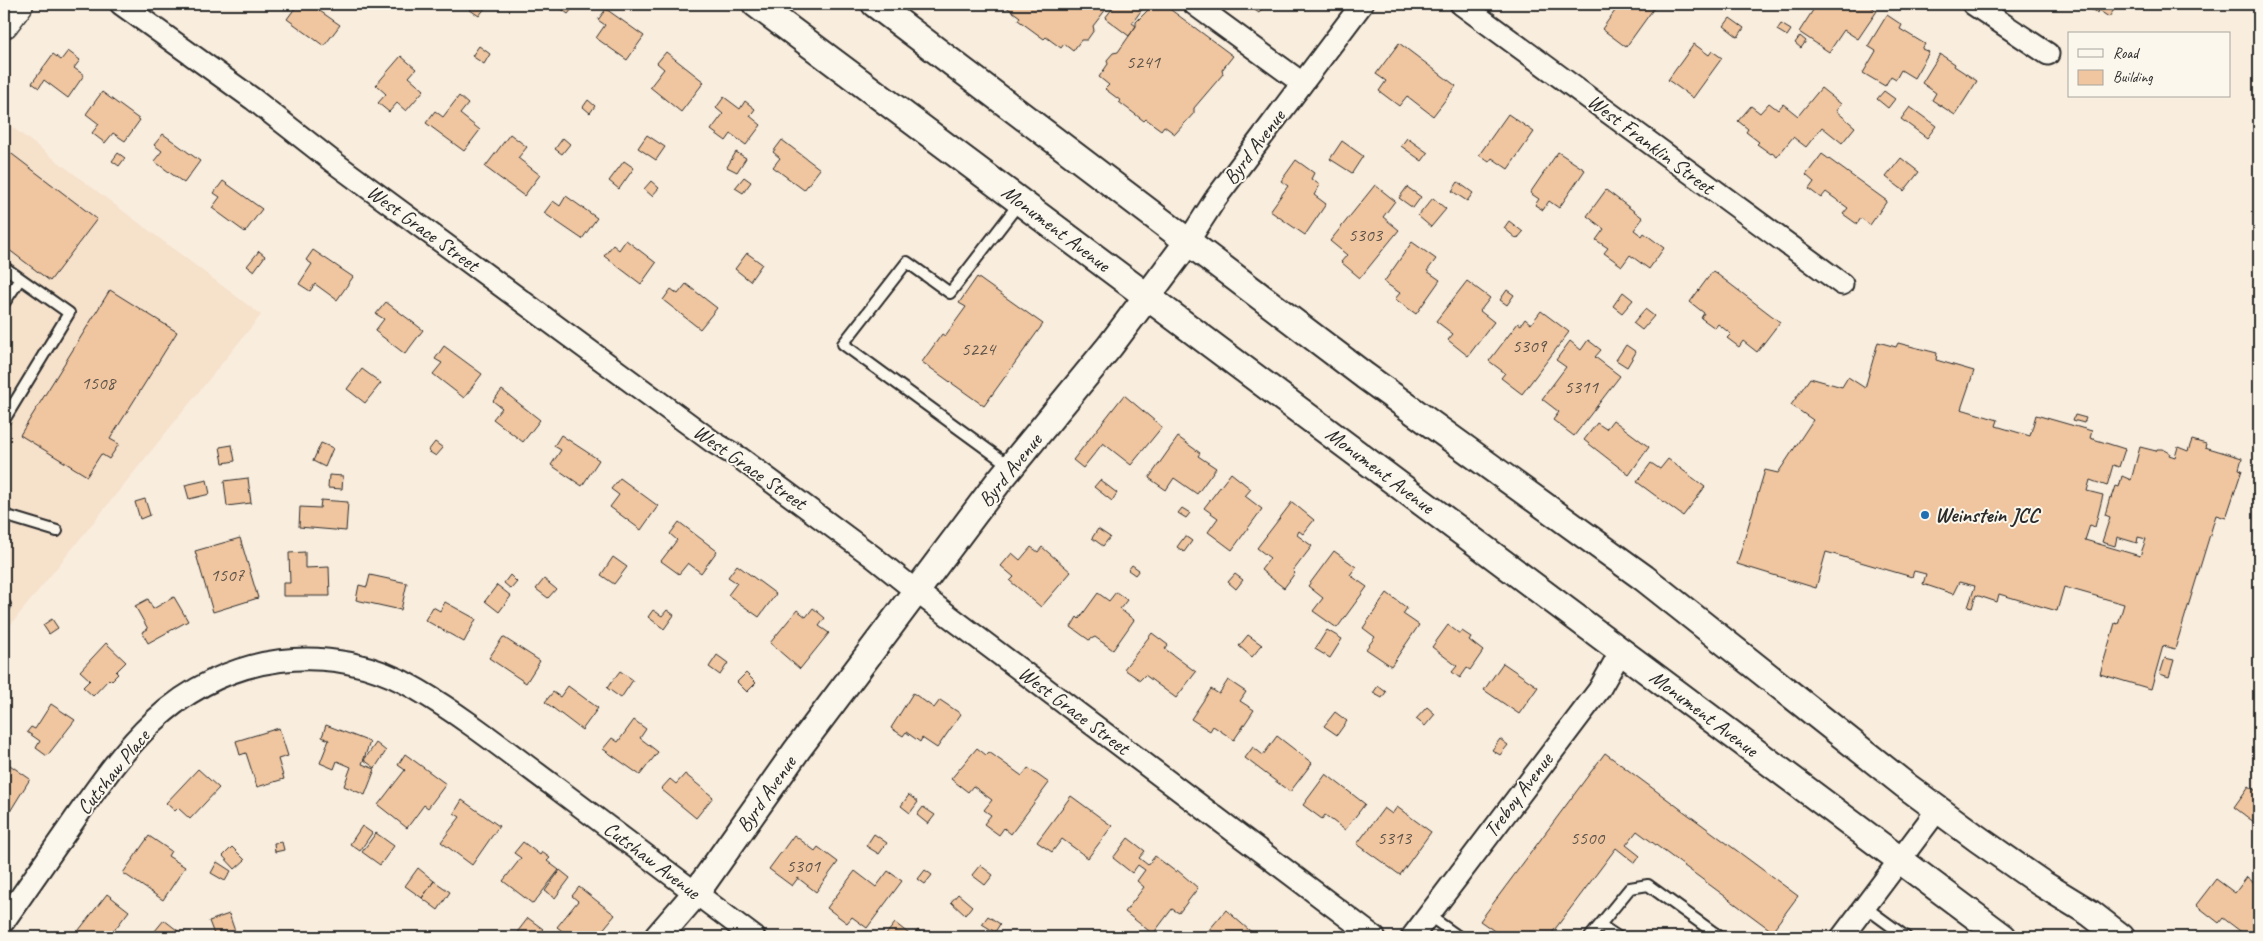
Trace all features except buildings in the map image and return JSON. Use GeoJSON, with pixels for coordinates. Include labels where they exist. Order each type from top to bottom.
{"type":"FeatureCollection","features":[{"type":"Feature","properties":{"kind":"main road"},"geometry":{"type":"LineString","coordinates":[[4,24],[19,4]]}},
{"type":"Feature","properties":{"kind":"street","name":"West Grace Street"},"geometry":{"type":"LineString","coordinates":[[121,4],[253,99],[332,161],[713,442],[740,458],[872,556],[916,592],[1374,937]]}},
{"type":"Feature","properties":{"kind":"street","name":"Monument Avenue"},"geometry":{"type":"LineString","coordinates":[[756,4],[2003,937]]}},
{"type":"Feature","properties":{"kind":"street"},"geometry":{"type":"LineString","coordinates":[[875,4],[1187,243],[1365,376],[1644,578],[1986,845],[2090,913],[2121,937]]}},
{"type":"Feature","properties":{"kind":"street"},"geometry":{"type":"LineString","coordinates":[[1194,4],[1302,83]]}},
{"type":"Feature","properties":{"kind":"street","name":"Byrd Avenue"},"geometry":{"type":"LineString","coordinates":[[658,937],[696,893],[797,750],[999,482],[1110,346],[1146,295],[1187,243],[1216,198],[1362,4]]}},
{"type":"Feature","properties":{"kind":"street","name":"West Franklin Street"},"geometry":{"type":"LineString","coordinates":[[1461,4],[1810,263],[1842,284]]}},
{"type":"Feature","properties":{"kind":"street"},"geometry":{"type":"LineString","coordinates":[[1974,4],[2048,54]]}},
{"type":"Feature","properties":{"kind":"street","name":"Treboy Avenue"},"geometry":{"type":"LineString","coordinates":[[1412,937],[1599,690],[1621,651]]}},
{"type":"Feature","properties":{"kind":"street","name":"Cutshaw Place"},"geometry":{"type":"LineString","coordinates":[[4,921],[124,752],[154,721],[190,693],[223,674],[252,664],[291,659],[319,659],[354,664],[389,676],[417,689],[470,725],[550,784]]}},
{"type":"Feature","properties":{"kind":"street","name":"Cutshaw Avenue"},"geometry":{"type":"LineString","coordinates":[[550,784],[754,937]]}},
{"type":"Feature","properties":{"kind":"street"},"geometry":{"type":"LineString","coordinates":[[1842,937],[1938,809]]}},
{"type":"Feature","properties":{"kind":"lane"},"geometry":{"type":"LineString","coordinates":[[1012,467],[843,344],[907,262],[950,293],[1020,202]]}},
{"type":"Feature","properties":{"kind":"lane"},"geometry":{"type":"LineString","coordinates":[[4,267],[69,313],[4,420]]}},
{"type":"Feature","properties":{"kind":"lane"},"geometry":{"type":"LineString","coordinates":[[4,303],[20,279]]}},
{"type":"Feature","properties":{"kind":"lane"},"geometry":{"type":"LineString","coordinates":[[4,515],[57,531]]}},
{"type":"Feature","properties":{"kind":"lane"},"geometry":{"type":"LineString","coordinates":[[1590,937],[1630,888],[1648,885],[1720,937]]}},
{"type":"Feature","properties":{"kind":"lane"},"geometry":{"type":"LineString","coordinates":[[1865,907],[1906,937]]}},
{"type":"Feature","properties":{"kind":"lane"},"geometry":{"type":"LineString","coordinates":[[1428,915],[1459,937]]}},
{"type":"Feature","properties":{"kind":"lane"},"geometry":{"type":"LineString","coordinates":[[1600,924],[1618,937]]}},
{"type":"Feature","properties":{"kind":"shaded area"},"geometry":{"type":"Polygon","coordinates":[[[4,121],[261,315],[4,633],[4,121]]]}},
{"type":"Feature","properties":{"kind":"place","name":"Weinstein JCC"},"geometry":{"type":"Point","coordinates":[1925,515]}}]}
